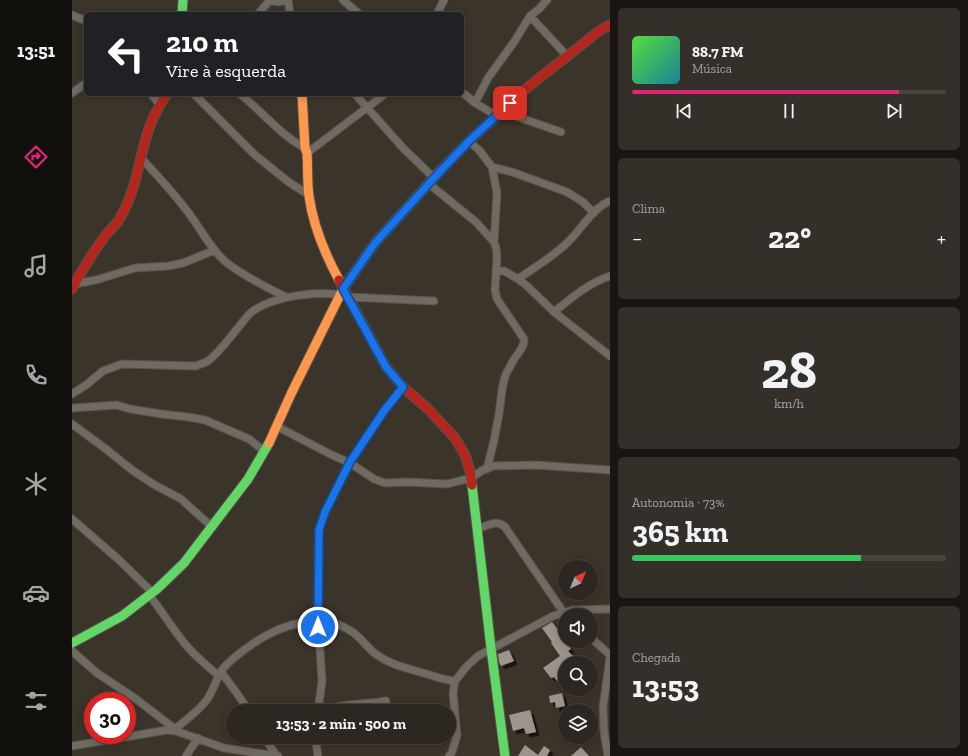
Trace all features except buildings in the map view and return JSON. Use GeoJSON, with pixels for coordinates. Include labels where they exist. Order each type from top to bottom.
{"type":"FeatureCollection","features":[{"type":"Feature","properties":{"kind":"street"},"geometry":{"type":"LineString","coordinates":[[182,12],[183,0]]}},
{"type":"Feature","properties":{"kind":"street"},"geometry":{"type":"LineString","coordinates":[[260,12],[270,0],[281,2],[285,0]]}},
{"type":"Feature","properties":{"kind":"street"},"geometry":{"type":"LineString","coordinates":[[288,0],[290,12]]}},
{"type":"Feature","properties":{"kind":"street"},"geometry":{"type":"LineString","coordinates":[[343,0],[357,12]]}},
{"type":"Feature","properties":{"kind":"street"},"geometry":{"type":"LineString","coordinates":[[438,12],[444,0]]}},
{"type":"Feature","properties":{"kind":"street"},"geometry":{"type":"LineString","coordinates":[[475,103],[488,78],[514,42],[530,16],[546,0]]}},
{"type":"Feature","properties":{"kind":"street"},"geometry":{"type":"LineString","coordinates":[[72,15],[84,20]]}},
{"type":"Feature","properties":{"kind":"street"},"geometry":{"type":"LineString","coordinates":[[530,16],[568,57]]}},
{"type":"Feature","properties":{"kind":"street"},"geometry":{"type":"LineString","coordinates":[[72,643],[122,616],[157,589],[184,563],[248,479],[270,441],[276,426],[343,293],[375,243],[469,141],[528,87],[568,57],[599,31],[610,25]]}},
{"type":"Feature","properties":{"kind":"street"},"geometry":{"type":"LineString","coordinates":[[72,93],[84,84]]}},
{"type":"Feature","properties":{"kind":"street"},"geometry":{"type":"LineString","coordinates":[[464,94],[475,103],[499,114],[560,132]]}},
{"type":"Feature","properties":{"kind":"street"},"geometry":{"type":"LineString","coordinates":[[153,96],[160,105]]}},
{"type":"Feature","properties":{"kind":"street"},"geometry":{"type":"LineString","coordinates":[[73,286],[106,234],[121,217],[130,197],[151,123],[166,96]]}},
{"type":"Feature","properties":{"kind":"street"},"geometry":{"type":"LineString","coordinates":[[196,96],[255,155],[290,183],[309,195]]}},
{"type":"Feature","properties":{"kind":"street"},"geometry":{"type":"LineString","coordinates":[[242,96],[285,134],[306,150]]}},
{"type":"Feature","properties":{"kind":"street"},"geometry":{"type":"LineString","coordinates":[[302,96],[309,195],[313,217],[328,259],[343,293],[386,367],[403,387],[428,409],[455,438],[466,455],[471,478],[490,648],[505,756]]}},
{"type":"Feature","properties":{"kind":"street"},"geometry":{"type":"LineString","coordinates":[[357,96],[431,181],[476,222],[494,242]]}},
{"type":"Feature","properties":{"kind":"street"},"geometry":{"type":"LineString","coordinates":[[306,150],[382,96]]}},
{"type":"Feature","properties":{"kind":"street"},"geometry":{"type":"LineString","coordinates":[[469,141],[479,150],[492,167],[497,193],[494,242],[496,248],[495,290],[497,299],[524,339],[522,348],[512,362],[506,375],[492,452],[487,469]]}},
{"type":"Feature","properties":{"kind":"street"},"geometry":{"type":"LineString","coordinates":[[141,158],[163,181],[215,250],[227,262],[256,282],[286,297]]}},
{"type":"Feature","properties":{"kind":"street"},"geometry":{"type":"LineString","coordinates":[[492,167],[512,172],[567,192],[583,202],[594,213]]}},
{"type":"Feature","properties":{"kind":"street"},"geometry":{"type":"LineString","coordinates":[[518,279],[568,242],[594,213],[605,203],[610,201]]}},
{"type":"Feature","properties":{"kind":"street"},"geometry":{"type":"LineString","coordinates":[[73,286],[135,268],[168,266],[183,263],[215,250]]}},
{"type":"Feature","properties":{"kind":"street"},"geometry":{"type":"LineString","coordinates":[[496,271],[504,271],[518,279],[554,312],[610,356]]}},
{"type":"Feature","properties":{"kind":"street"},"geometry":{"type":"LineString","coordinates":[[554,312],[569,300],[602,279],[610,276]]}},
{"type":"Feature","properties":{"kind":"street"},"geometry":{"type":"LineString","coordinates":[[72,394],[103,371],[122,364],[196,366],[206,362],[229,340],[254,309],[268,302],[286,297],[343,293],[434,301]]}},
{"type":"Feature","properties":{"kind":"street"},"geometry":{"type":"LineString","coordinates":[[319,704],[322,681],[318,619],[319,530],[325,512],[350,462],[384,411],[403,387]]}},
{"type":"Feature","properties":{"kind":"street"},"geometry":{"type":"LineString","coordinates":[[72,408],[116,406],[162,414],[188,416],[205,420],[248,439],[264,451]]}},
{"type":"Feature","properties":{"kind":"street"},"geometry":{"type":"LineString","coordinates":[[72,424],[132,470],[153,484],[181,498],[212,526]]}},
{"type":"Feature","properties":{"kind":"street"},"geometry":{"type":"LineString","coordinates":[[276,426],[332,455],[350,462],[374,479],[385,483],[407,482],[447,484],[471,478],[493,466],[535,465],[610,470]]}},
{"type":"Feature","properties":{"kind":"street"},"geometry":{"type":"LineString","coordinates":[[72,519],[118,559],[151,594],[184,644],[198,658],[220,674],[244,704]]}},
{"type":"Feature","properties":{"kind":"street"},"geometry":{"type":"LineString","coordinates":[[477,529],[496,523],[502,524],[561,608]]}},
{"type":"Feature","properties":{"kind":"street"},"geometry":{"type":"LineString","coordinates":[[598,609],[610,608]]}},
{"type":"Feature","properties":{"kind":"street"},"geometry":{"type":"LineString","coordinates":[[449,756],[452,752],[457,735],[453,693],[455,681],[467,666],[490,648],[553,616],[558,615]]}},
{"type":"Feature","properties":{"kind":"street"},"geometry":{"type":"LineString","coordinates":[[175,730],[208,699],[220,674],[230,662],[243,651],[260,638],[288,625],[318,619],[350,630],[360,637],[369,649],[397,666],[445,680],[455,681]]}},
{"type":"Feature","properties":{"kind":"street"},"geometry":{"type":"LineString","coordinates":[[598,645],[610,656],[603,707],[604,732],[608,756]]}},
{"type":"Feature","properties":{"kind":"street"},"geometry":{"type":"LineString","coordinates":[[72,651],[97,673],[136,699],[175,730]]}},
{"type":"Feature","properties":{"kind":"street"},"geometry":{"type":"LineString","coordinates":[[364,704],[386,701]]}},
{"type":"Feature","properties":{"kind":"street"},"geometry":{"type":"LineString","coordinates":[[72,746],[167,730],[175,730],[224,748],[277,756]]}},
{"type":"Feature","properties":{"kind":"street"},"geometry":{"type":"LineString","coordinates":[[186,756],[198,738]]}},
{"type":"Feature","properties":{"kind":"street"},"geometry":{"type":"LineString","coordinates":[[269,744],[277,756]]}},
{"type":"Feature","properties":{"kind":"street"},"geometry":{"type":"LineString","coordinates":[[316,744],[318,756]]}},
{"type":"Feature","properties":{"kind":"traffic: fast"},"geometry":{"type":"LineString","coordinates":[[182,12],[183,0]]}},
{"type":"Feature","properties":{"kind":"traffic: fast"},"geometry":{"type":"LineString","coordinates":[[72,643],[122,616],[157,589],[184,563],[248,479],[269,443]]}},
{"type":"Feature","properties":{"kind":"traffic: fast"},"geometry":{"type":"LineString","coordinates":[[472,485],[505,756]]}},
{"type":"Feature","properties":{"kind":"traffic: slow"},"geometry":{"type":"LineString","coordinates":[[302,96],[308,185],[313,218],[320,240],[339,280]]}},
{"type":"Feature","properties":{"kind":"traffic: slow"},"geometry":{"type":"LineString","coordinates":[[269,443],[291,394],[343,289],[375,243],[442,169]]}},
{"type":"Feature","properties":{"kind":"traffic: jam"},"geometry":{"type":"LineString","coordinates":[[442,169],[469,141],[528,87],[599,31],[610,25]]}},
{"type":"Feature","properties":{"kind":"traffic: jam"},"geometry":{"type":"LineString","coordinates":[[72,289],[92,255],[118,221],[127,205],[135,182],[151,123],[166,96]]}},
{"type":"Feature","properties":{"kind":"traffic: jam"},"geometry":{"type":"LineString","coordinates":[[339,280],[386,367],[403,387],[428,409],[455,438],[465,455],[470,471],[472,485]]}},
{"type":"Feature","properties":{"kind":"route"},"geometry":{"type":"LineString","coordinates":[[318,627],[319,530],[325,512],[350,462],[384,411],[403,387],[386,367],[343,289],[375,243],[469,141],[510,103]]}}]}
